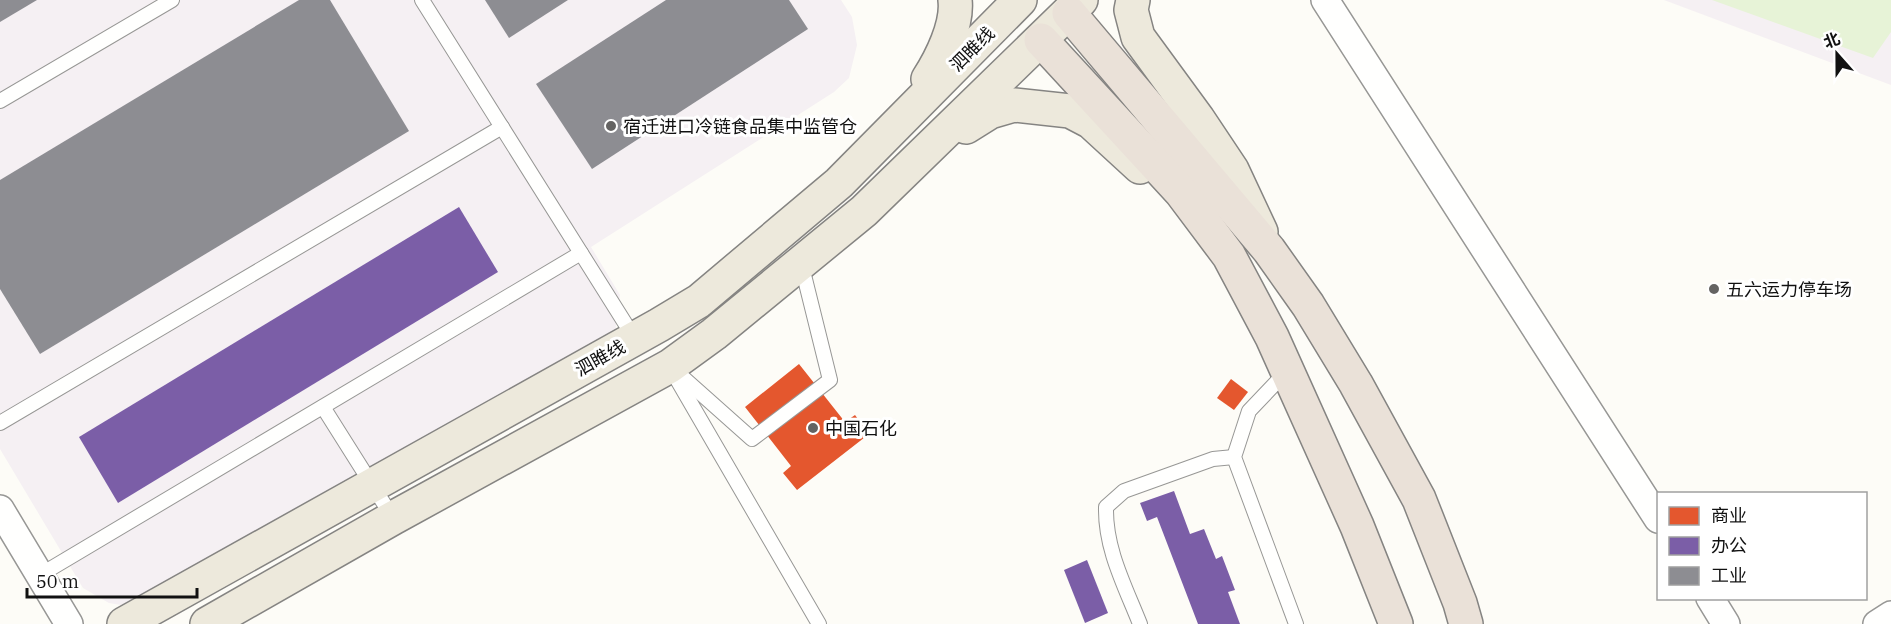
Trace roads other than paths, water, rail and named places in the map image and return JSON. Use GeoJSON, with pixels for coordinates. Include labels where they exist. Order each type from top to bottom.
{"type":"FeatureCollection","features":[{"type":"Feature","properties":{"kind":"highway"},"geometry":{"type":"LineString","coordinates":[[1070,4],[1269,250],[1308,305],[1356,384],[1419,499],[1466,624]]}},
{"type":"Feature","properties":{"kind":"highway"},"geometry":{"type":"LineString","coordinates":[[1041,40],[1181,192],[1229,256],[1272,337],[1357,526],[1396,624]]}},
{"type":"Feature","properties":{"kind":"main road"},"geometry":{"type":"LineString","coordinates":[[904,117],[942,59],[949,37],[955,0]]}},
{"type":"Feature","properties":{"kind":"main road"},"geometry":{"type":"LineString","coordinates":[[1133,0],[1131,10],[1138,37],[1232,170],[1269,250]]}},
{"type":"Feature","properties":{"kind":"main road"},"geometry":{"type":"LineString","coordinates":[[1014,2],[1041,40]]}},
{"type":"Feature","properties":{"kind":"main road","name":"泗睢线"},"geometry":{"type":"LineString","coordinates":[[124,624],[699,301],[838,183],[1014,2]]}},
{"type":"Feature","properties":{"kind":"main road"},"geometry":{"type":"LineString","coordinates":[[207,624],[393,518],[670,366],[714,334],[864,211],[1041,40],[1070,4]]}},
{"type":"Feature","properties":{"kind":"main road"},"geometry":{"type":"LineString","coordinates":[[919,158],[990,112],[1014,105],[1070,111],[1091,122],[1118,146],[1229,256]]}},
{"type":"Feature","properties":{"kind":"street"},"geometry":{"type":"LineString","coordinates":[[1325,0],[1657,516]]}},
{"type":"Feature","properties":{"kind":"street"},"geometry":{"type":"LineString","coordinates":[[0,509],[69,624]]}},
{"type":"Feature","properties":{"kind":"street"},"geometry":{"type":"LineString","coordinates":[[1711,600],[1726,624]]}},
{"type":"Feature","properties":{"kind":"street"},"geometry":{"type":"LineString","coordinates":[[1877,624],[1891,615]]}},
{"type":"Feature","properties":{"kind":"lane"},"geometry":{"type":"LineString","coordinates":[[0,101],[172,0]]}},
{"type":"Feature","properties":{"kind":"lane"},"geometry":{"type":"LineString","coordinates":[[422,0],[635,339]]}},
{"type":"Feature","properties":{"kind":"lane"},"geometry":{"type":"LineString","coordinates":[[0,423],[502,127]]}},
{"type":"Feature","properties":{"kind":"lane"},"geometry":{"type":"LineString","coordinates":[[40,575],[581,253]]}},
{"type":"Feature","properties":{"kind":"lane"},"geometry":{"type":"LineString","coordinates":[[670,366],[752,439],[830,380],[801,263]]}},
{"type":"Feature","properties":{"kind":"lane"},"geometry":{"type":"LineString","coordinates":[[670,366],[819,624]]}},
{"type":"Feature","properties":{"kind":"lane"},"geometry":{"type":"LineString","coordinates":[[1287,371],[1249,411],[1234,457],[1296,624]]}},
{"type":"Feature","properties":{"kind":"lane"},"geometry":{"type":"LineString","coordinates":[[323,407],[393,518]]}},
{"type":"Feature","properties":{"kind":"lane"},"geometry":{"type":"LineString","coordinates":[[1140,624],[1108,544],[1106,507],[1124,491],[1213,459],[1234,457]]}},
{"type":"Feature","properties":{"kind":"place","name":"宿迁进口冷链食品集中监管仓"},"geometry":{"type":"Point","coordinates":[611,126]}},
{"type":"Feature","properties":{"kind":"place","name":"五六运力停车场"},"geometry":{"type":"Point","coordinates":[1714,289]}},
{"type":"Feature","properties":{"kind":"place","name":"中国石化"},"geometry":{"type":"Point","coordinates":[813,428]}}]}
